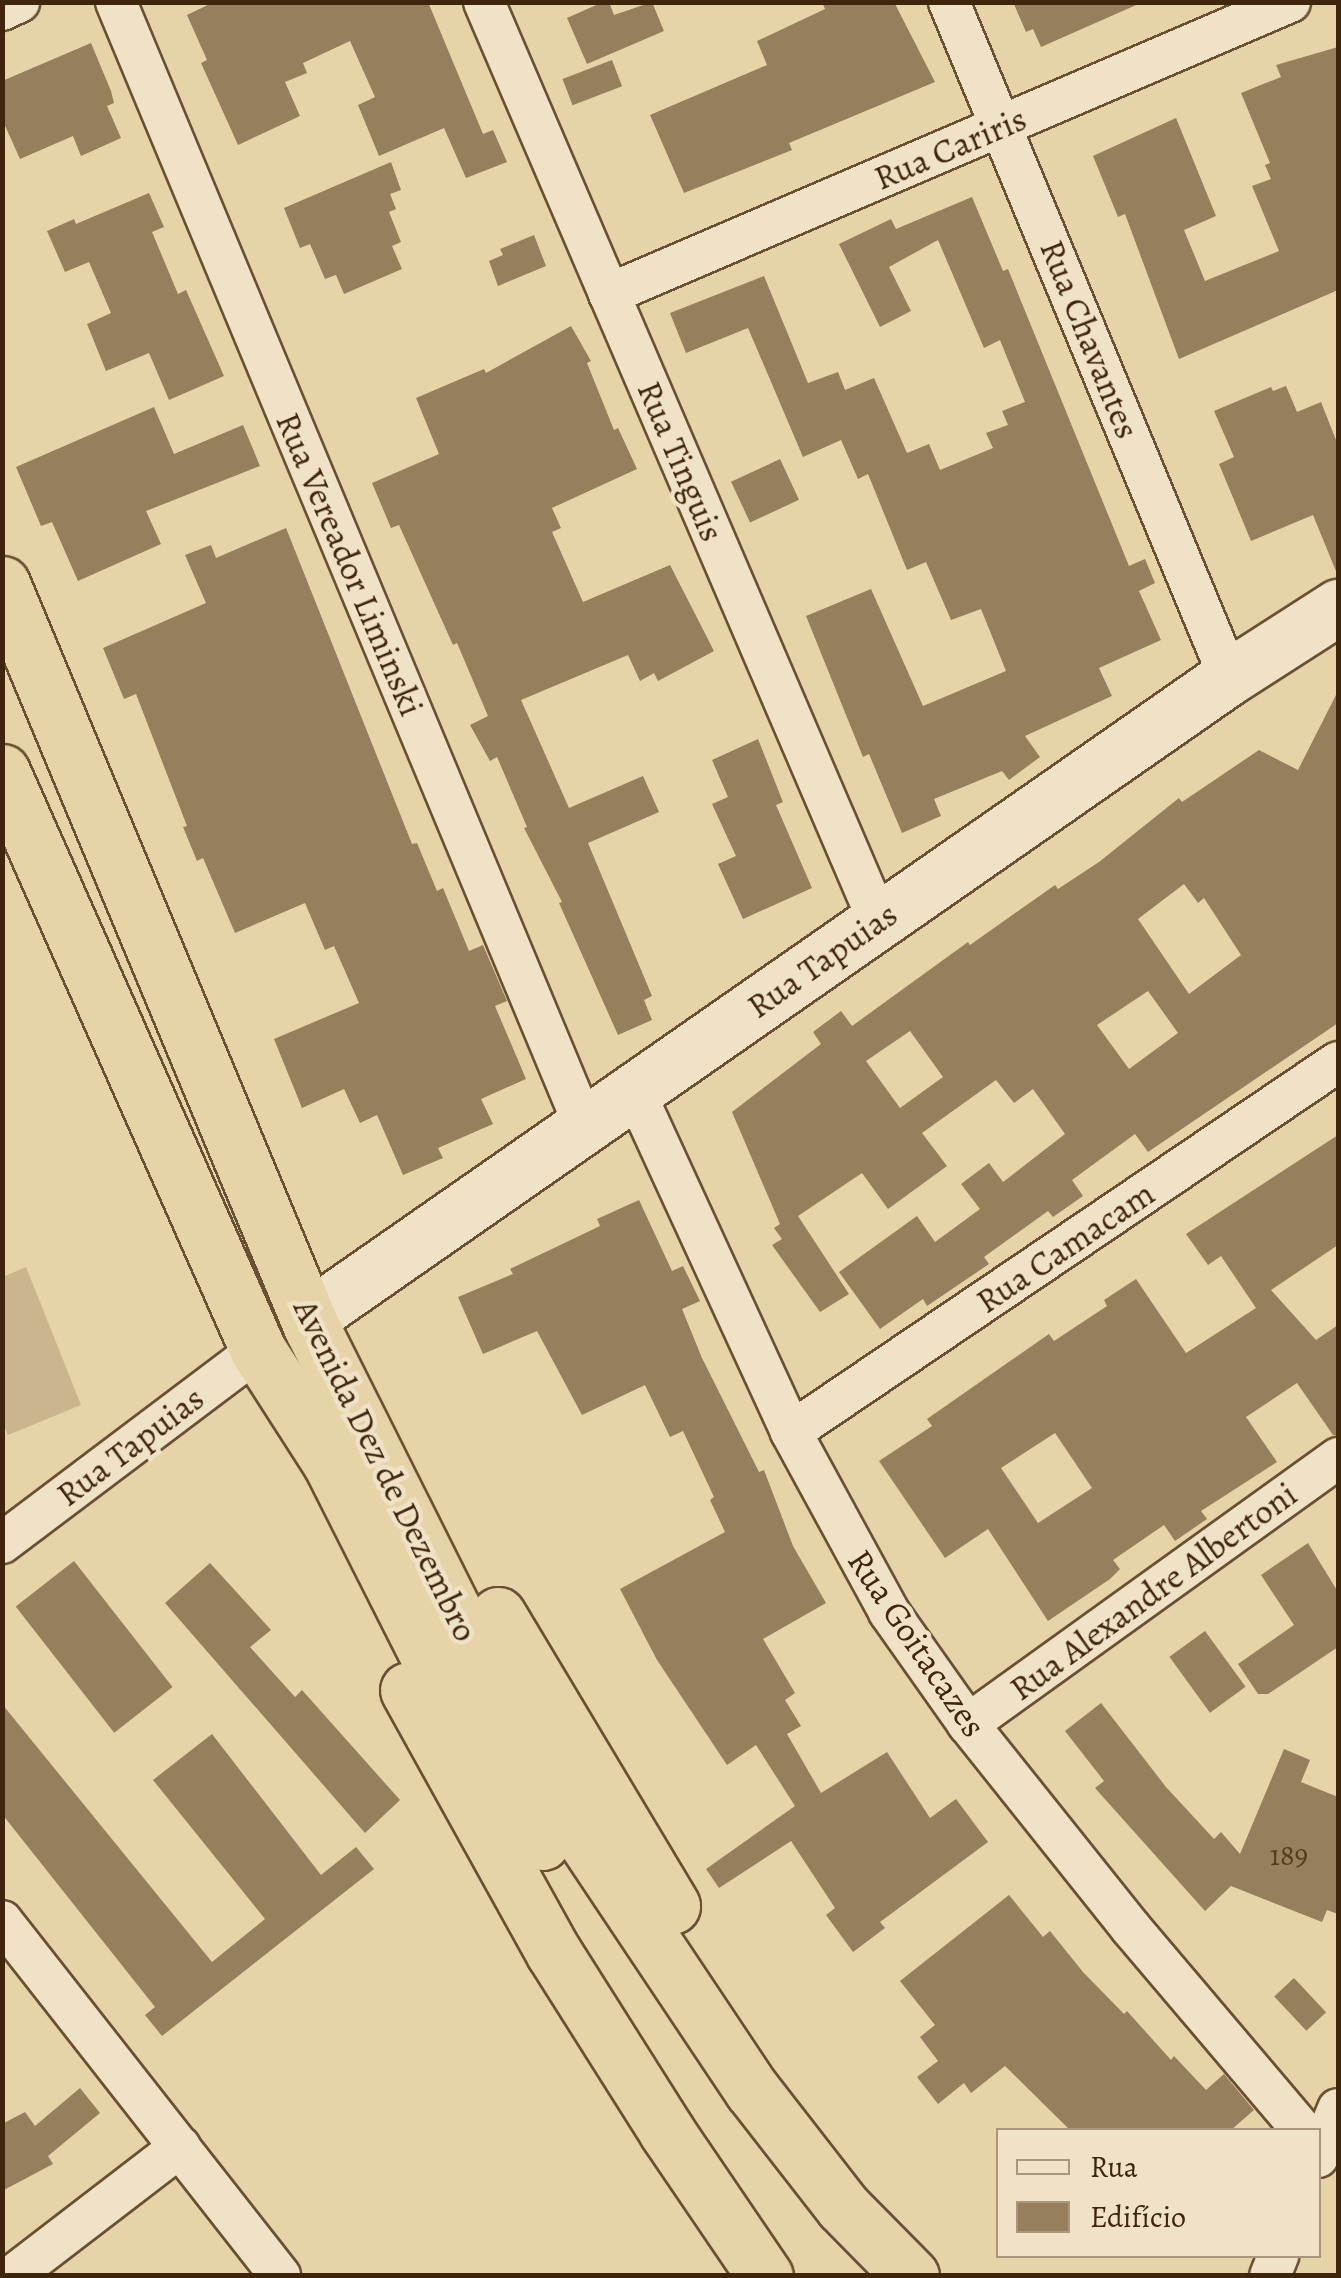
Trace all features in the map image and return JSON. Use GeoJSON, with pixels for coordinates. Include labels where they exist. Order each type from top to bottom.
{"type":"FeatureCollection","features":[{"type":"Feature","properties":{"kind":"highway","name":"Avenida Dez de Dezembro"},"geometry":{"type":"LineString","coordinates":[[2,584],[310,1322],[469,1641],[569,1816],[752,2090],[842,2207],[911,2276]]}},
{"type":"Feature","properties":{"kind":"highway","name":"Avenida Dez de Dezembro"},"geometry":{"type":"LineString","coordinates":[[2,772],[258,1350],[330,1462],[429,1658],[542,1841],[812,2229],[859,2276]]}},
{"type":"Feature","properties":{"kind":"highway"},"geometry":{"type":"LineString","coordinates":[[310,1322],[363,1369],[521,1655],[709,1969],[798,2105],[911,2234],[956,2276]]}},
{"type":"Feature","properties":{"kind":"highway"},"geometry":{"type":"LineString","coordinates":[[258,1350],[283,1442],[406,1687],[554,1954],[667,2132],[766,2276]]}},
{"type":"Feature","properties":{"kind":"street"},"geometry":{"type":"LineString","coordinates":[[2,10],[18,2]]}},
{"type":"Feature","properties":{"kind":"street","name":"Rua Vereador Liminski"},"geometry":{"type":"LineString","coordinates":[[116,2],[584,1125]]}},
{"type":"Feature","properties":{"kind":"street","name":"Rua Tinguis"},"geometry":{"type":"LineString","coordinates":[[484,2],[878,920]]}},
{"type":"Feature","properties":{"kind":"street","name":"Rua Chavantes"},"geometry":{"type":"LineString","coordinates":[[949,2],[1229,677]]}},
{"type":"Feature","properties":{"kind":"street","name":"Rua Cariris"},"geometry":{"type":"LineString","coordinates":[[609,294],[1290,2]]}},
{"type":"Feature","properties":{"kind":"street","name":"Rua Tapuias"},"geometry":{"type":"LineString","coordinates":[[310,1322],[878,920],[1229,677],[1338,607]]}},
{"type":"Feature","properties":{"kind":"street","name":"Rua Camacam"},"geometry":{"type":"LineString","coordinates":[[792,1432],[1338,1062]]}},
{"type":"Feature","properties":{"kind":"street","name":"Rua Goitacazes"},"geometry":{"type":"LineString","coordinates":[[634,1090],[792,1432],[888,1612],[968,1724],[1130,1927],[1299,2128]]}},
{"type":"Feature","properties":{"kind":"street","name":"Rua Tapuias"},"geometry":{"type":"LineString","coordinates":[[2,1542],[258,1350]]}},
{"type":"Feature","properties":{"kind":"street","name":"Rua Alexandre Albertoni"},"geometry":{"type":"LineString","coordinates":[[968,1724],[1338,1458]]}},
{"type":"Feature","properties":{"kind":"street"},"geometry":{"type":"LineString","coordinates":[[2,1921],[280,2276]]}},
{"type":"Feature","properties":{"kind":"street"},"geometry":{"type":"LineString","coordinates":[[1321,2137],[1338,2109]]}},
{"type":"Feature","properties":{"kind":"street"},"geometry":{"type":"LineString","coordinates":[[12,2276],[180,2147]]}},
{"type":"Feature","properties":{"kind":"shaded area"},"geometry":{"type":"Polygon","coordinates":[[[26,1267],[81,1405],[8,1435],[2,1422],[3,1277],[26,1267]]]}},
{"type":"Feature","properties":{"kind":"building"},"geometry":{"type":"Polygon","coordinates":[[[214,2],[428,2],[483,134],[493,130],[507,162],[466,178],[444,128],[379,156],[358,105],[375,97],[350,41],[303,63],[307,73],[285,82],[300,116],[238,145],[201,63],[207,60],[187,15],[214,2]]]}},
{"type":"Feature","properties":{"kind":"building"},"geometry":{"type":"Polygon","coordinates":[[[609,2],[614,15],[652,2],[664,31],[587,64],[567,18],[609,2]]]}},
{"type":"Feature","properties":{"kind":"building"},"geometry":{"type":"Polygon","coordinates":[[[822,2],[894,2],[935,82],[789,143],[792,150],[684,193],[650,115],[767,65],[757,41],[825,9],[822,2]]]}},
{"type":"Feature","properties":{"kind":"building"},"geometry":{"type":"Polygon","coordinates":[[[1013,2],[1143,2],[1041,47],[1033,29],[1026,32],[1013,2]]]}},
{"type":"Feature","properties":{"kind":"building"},"geometry":{"type":"Polygon","coordinates":[[[91,43],[111,91],[114,103],[107,106],[121,138],[81,156],[73,136],[20,159],[2,119],[2,81],[91,43]]]}},
{"type":"Feature","properties":{"kind":"building"},"geometry":{"type":"Polygon","coordinates":[[[1338,47],[1338,290],[1179,359],[1125,214],[1118,217],[1093,156],[1176,118],[1216,216],[1184,230],[1205,281],[1279,251],[1252,186],[1271,179],[1265,165],[1270,163],[1241,93],[1281,77],[1276,65],[1338,47]]]}},
{"type":"Feature","properties":{"kind":"building"},"geometry":{"type":"Polygon","coordinates":[[[612,60],[622,86],[573,105],[563,79],[612,60]]]}},
{"type":"Feature","properties":{"kind":"building"},"geometry":{"type":"Polygon","coordinates":[[[391,162],[401,190],[390,194],[396,209],[389,212],[401,242],[392,246],[402,269],[344,294],[336,275],[325,279],[310,244],[300,248],[284,208],[391,162]]]}},
{"type":"Feature","properties":{"kind":"building"},"geometry":{"type":"Polygon","coordinates":[[[149,193],[164,227],[152,232],[178,294],[186,290],[224,376],[169,400],[149,353],[106,371],[87,324],[111,313],[89,262],[65,272],[47,231],[74,219],[76,224],[149,193]]]}},
{"type":"Feature","properties":{"kind":"building"},"geometry":{"type":"Polygon","coordinates":[[[972,197],[1003,271],[1008,269],[1129,566],[1145,559],[1155,583],[1139,591],[1161,640],[1099,668],[1112,696],[1025,736],[1040,757],[1009,780],[1002,771],[934,799],[941,816],[902,833],[869,754],[863,757],[806,616],[871,589],[923,706],[1006,671],[981,609],[951,620],[926,562],[907,570],[868,474],[858,479],[841,440],[803,457],[748,328],[686,353],[670,313],[764,276],[808,383],[838,372],[845,390],[874,378],[907,453],[929,444],[940,470],[993,448],[986,433],[1008,425],[1002,411],[1025,402],[1000,340],[984,348],[938,240],[889,267],[911,311],[880,327],[839,244],[891,219],[896,229],[972,197]]]}},
{"type":"Feature","properties":{"kind":"building"},"geometry":{"type":"Polygon","coordinates":[[[534,235],[546,266],[498,286],[489,261],[503,255],[500,249],[534,235]]]}},
{"type":"Feature","properties":{"kind":"building"},"geometry":{"type":"Polygon","coordinates":[[[571,326],[591,361],[587,363],[614,430],[618,428],[637,469],[552,508],[561,528],[552,532],[583,602],[670,565],[714,651],[658,681],[654,673],[640,681],[628,655],[521,700],[569,808],[643,776],[659,812],[588,843],[652,996],[644,1000],[652,1020],[618,1035],[559,903],[562,902],[524,828],[527,827],[497,757],[490,761],[470,725],[488,716],[457,643],[453,645],[399,525],[391,528],[372,483],[439,454],[416,398],[484,369],[486,373],[571,326]]]}},
{"type":"Feature","properties":{"kind":"building"},"geometry":{"type":"Polygon","coordinates":[[[1286,386],[1297,412],[1321,402],[1338,445],[1338,576],[1313,515],[1251,541],[1219,464],[1234,457],[1214,411],[1271,387],[1273,391],[1286,386]]]}},
{"type":"Feature","properties":{"kind":"building"},"geometry":{"type":"Polygon","coordinates":[[[154,407],[174,454],[243,425],[260,466],[146,511],[161,544],[78,581],[52,522],[41,526],[16,467],[154,407]]]}},
{"type":"Feature","properties":{"kind":"building"},"geometry":{"type":"Polygon","coordinates":[[[780,459],[799,500],[750,523],[731,482],[780,459]]]}},
{"type":"Feature","properties":{"kind":"building"},"geometry":{"type":"Polygon","coordinates":[[[286,528],[412,844],[417,843],[437,891],[443,888],[469,951],[483,945],[507,1001],[495,1006],[526,1079],[481,1099],[493,1124],[438,1148],[443,1158],[403,1175],[377,1115],[360,1123],[344,1089],[302,1108],[274,1039],[359,1003],[334,946],[325,950],[305,903],[235,933],[203,858],[197,861],[136,694],[124,699],[103,648],[206,603],[185,555],[211,545],[216,558],[286,528]]]}},
{"type":"Feature","properties":{"kind":"building"},"geometry":{"type":"Polygon","coordinates":[[[1338,691],[1338,1023],[1148,1152],[1135,1134],[1072,1180],[1083,1196],[1053,1217],[1048,1211],[984,1257],[989,1264],[927,1306],[923,1299],[880,1329],[839,1272],[917,1216],[935,1242],[980,1209],[961,1184],[989,1163],[1003,1182],[1065,1134],[1033,1089],[1014,1103],[996,1080],[922,1133],[947,1166],[888,1209],[862,1173],[798,1216],[849,1294],[820,1312],[772,1245],[782,1239],[774,1228],[780,1224],[732,1112],[821,1044],[813,1032],[841,1011],[852,1026],[968,942],[970,945],[1055,885],[1058,889],[1099,862],[1179,798],[1182,802],[1259,750],[1298,770],[1338,691]],[[1184,884],[1138,919],[1189,994],[1241,955],[1204,898],[1198,903],[1184,884]],[[1148,991],[1097,1025],[1129,1069],[1178,1033],[1148,991]],[[910,1031],[866,1061],[900,1108],[943,1077],[910,1031]]]}},
{"type":"Feature","properties":{"kind":"building"},"geometry":{"type":"Polygon","coordinates":[[[758,739],[783,802],[776,805],[812,888],[743,919],[718,864],[736,856],[712,804],[728,797],[712,760],[758,739]]]}},
{"type":"Feature","properties":{"kind":"building"},"geometry":{"type":"Polygon","coordinates":[[[1338,1135],[1338,1245],[1271,1290],[1316,1340],[1338,1325],[1338,1435],[1333,1435],[1297,1383],[1246,1417],[1277,1462],[1201,1511],[1207,1519],[1175,1541],[1164,1525],[1113,1560],[1120,1569],[1110,1579],[1048,1621],[988,1529],[945,1558],[879,1461],[932,1426],[927,1419],[1049,1334],[1054,1341],[1107,1306],[1104,1300],[1136,1279],[1186,1353],[1256,1308],[1221,1256],[1208,1265],[1186,1234],[1338,1135]],[[1055,1433],[1001,1468],[1038,1523],[1092,1488],[1055,1433]]]}},
{"type":"Feature","properties":{"kind":"building"},"geometry":{"type":"Polygon","coordinates":[[[639,1200],[672,1271],[683,1266],[700,1301],[682,1309],[702,1358],[759,1472],[764,1470],[793,1546],[826,1603],[763,1639],[795,1693],[785,1700],[801,1726],[787,1734],[821,1793],[887,1752],[930,1818],[956,1799],[988,1842],[880,1922],[885,1928],[853,1952],[826,1915],[835,1908],[791,1841],[719,1888],[706,1869],[795,1806],[756,1745],[727,1765],[657,1660],[620,1589],[725,1532],[710,1500],[714,1497],[683,1431],[670,1437],[645,1385],[582,1415],[537,1331],[483,1354],[458,1297],[513,1274],[510,1269],[600,1226],[597,1219],[639,1200]]]}},
{"type":"Feature","properties":{"kind":"building"},"geometry":{"type":"Polygon","coordinates":[[[1308,1543],[1338,1592],[1338,1647],[1268,1694],[1258,1694],[1238,1664],[1294,1625],[1261,1575],[1308,1543]]]}},
{"type":"Feature","properties":{"kind":"building"},"geometry":{"type":"Polygon","coordinates":[[[74,1561],[173,1687],[114,1733],[16,1607],[74,1561]]]}},
{"type":"Feature","properties":{"kind":"building"},"geometry":{"type":"Polygon","coordinates":[[[210,1563],[271,1630],[250,1647],[295,1697],[302,1690],[400,1800],[365,1833],[165,1603],[210,1563]]]}},
{"type":"Feature","properties":{"kind":"building"},"geometry":{"type":"Polygon","coordinates":[[[1205,1631],[1246,1687],[1210,1713],[1169,1657],[1205,1631]]]}},
{"type":"Feature","properties":{"kind":"building"},"geometry":{"type":"Polygon","coordinates":[[[1101,1703],[1166,1787],[1214,1839],[1221,1832],[1240,1854],[1284,1749],[1310,1760],[1301,1782],[1338,1797],[1338,1914],[1327,1910],[1322,1922],[1231,1886],[1205,1911],[1095,1788],[1104,1781],[1065,1731],[1101,1703]]]}},
{"type":"Feature","properties":{"kind":"building"},"geometry":{"type":"Polygon","coordinates":[[[2,1704],[212,1962],[265,1919],[153,1780],[212,1734],[321,1875],[356,1847],[374,1869],[162,2036],[145,2015],[155,2007],[2,1814],[2,1704]]]}},
{"type":"Feature","properties":{"kind":"building"},"geometry":{"type":"Polygon","coordinates":[[[1009,1895],[1043,1937],[1050,1931],[1083,1972],[1124,2014],[1127,2011],[1171,2060],[1174,2056],[1206,2090],[1224,2074],[1254,2110],[1233,2128],[1068,2128],[1005,2066],[971,2093],[964,2083],[938,2104],[917,2077],[938,2061],[920,2037],[935,2025],[900,1981],[1009,1895]]]}},
{"type":"Feature","properties":{"kind":"building"},"geometry":{"type":"Polygon","coordinates":[[[1294,1978],[1326,2012],[1306,2031],[1274,1996],[1294,1978]]]}},
{"type":"Feature","properties":{"kind":"building"},"geometry":{"type":"Polygon","coordinates":[[[80,2088],[100,2113],[48,2156],[53,2164],[2,2191],[2,2124],[25,2112],[35,2126],[80,2088]]]}}]}
